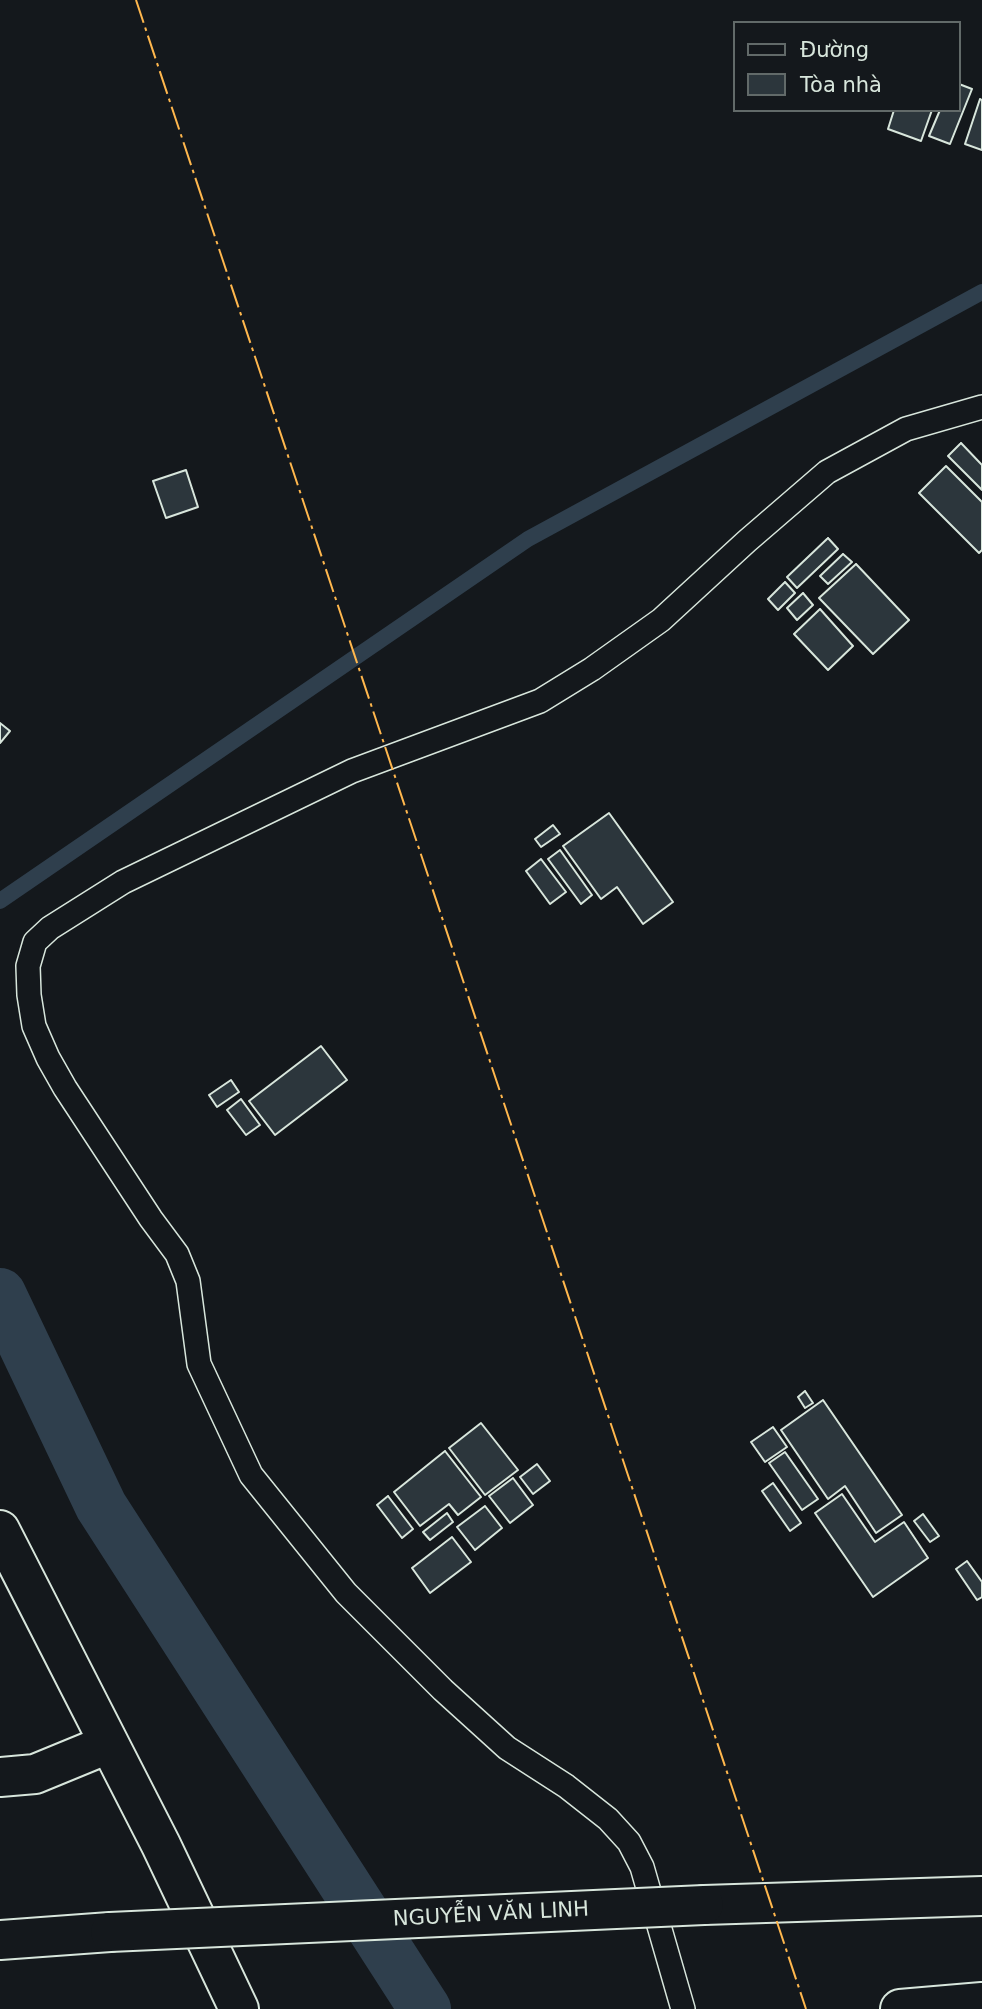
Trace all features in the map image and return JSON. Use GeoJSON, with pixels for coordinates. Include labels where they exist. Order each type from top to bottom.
{"type":"FeatureCollection","features":[{"type":"Feature","properties":{"kind":"main road"},"geometry":{"type":"LineString","coordinates":[[0,1530],[161,1845],[239,2009]]}},
{"type":"Feature","properties":{"kind":"main road"},"geometry":{"type":"LineString","coordinates":[[0,1777],[35,1773],[108,1744]]}},
{"type":"Feature","properties":{"kind":"main road","name":"NGUYỄN VĂN LINH"},"geometry":{"type":"LineString","coordinates":[[0,1940],[110,1932],[704,1905],[982,1896]]}},
{"type":"Feature","properties":{"kind":"main road"},"geometry":{"type":"LineString","coordinates":[[900,2009],[982,2002]]}},
{"type":"Feature","properties":{"kind":"lane"},"geometry":{"type":"LineString","coordinates":[[683,2009],[642,1867],[629,1842],[608,1819],[566,1786],[507,1748],[443,1690],[346,1593],[251,1475],[199,1364],[188,1281],[177,1254],[151,1219],[48,1058],[34,1026],[28,965],[35,942],[50,928],[123,883],[352,771],[540,701],[592,669],[661,620],[827,472],[906,429],[982,407]]}},
{"type":"Feature","properties":{"kind":"building"},"geometry":{"type":"Polygon","coordinates":[[[961,85],[972,89],[950,144],[929,136],[939,112],[961,112],[961,85]]]}},
{"type":"Feature","properties":{"kind":"building"},"geometry":{"type":"Polygon","coordinates":[[[980,99],[982,100],[982,150],[965,144],[980,99]]]}},
{"type":"Feature","properties":{"kind":"building"},"geometry":{"type":"Polygon","coordinates":[[[893,112],[931,112],[921,141],[888,129],[893,112]]]}},
{"type":"Feature","properties":{"kind":"building"},"geometry":{"type":"Polygon","coordinates":[[[961,443],[982,465],[982,490],[948,456],[961,443]]]}},
{"type":"Feature","properties":{"kind":"building"},"geometry":{"type":"Polygon","coordinates":[[[946,466],[982,502],[982,550],[979,553],[919,493],[946,466]]]}},
{"type":"Feature","properties":{"kind":"building"},"geometry":{"type":"Polygon","coordinates":[[[186,470],[198,507],[166,518],[153,481],[186,470]]]}},
{"type":"Feature","properties":{"kind":"building"},"geometry":{"type":"Polygon","coordinates":[[[828,538],[838,549],[797,588],[787,577],[828,538]]]}},
{"type":"Feature","properties":{"kind":"building"},"geometry":{"type":"Polygon","coordinates":[[[843,554],[852,562],[828,584],[820,576],[843,554]]]}},
{"type":"Feature","properties":{"kind":"building"},"geometry":{"type":"Polygon","coordinates":[[[856,564],[909,620],[873,654],[819,598],[856,564]]]}},
{"type":"Feature","properties":{"kind":"building"},"geometry":{"type":"Polygon","coordinates":[[[785,582],[795,593],[778,610],[768,599],[785,582]]]}},
{"type":"Feature","properties":{"kind":"building"},"geometry":{"type":"Polygon","coordinates":[[[803,593],[813,605],[797,620],[787,608],[803,593]]]}},
{"type":"Feature","properties":{"kind":"building"},"geometry":{"type":"Polygon","coordinates":[[[820,609],[853,646],[828,670],[794,634],[820,609]]]}},
{"type":"Feature","properties":{"kind":"building"},"geometry":{"type":"Polygon","coordinates":[[[0,723],[10,731],[0,743],[0,723]]]}},
{"type":"Feature","properties":{"kind":"building"},"geometry":{"type":"Polygon","coordinates":[[[609,813],[673,902],[643,924],[617,887],[601,899],[563,846],[609,813]]]}},
{"type":"Feature","properties":{"kind":"building"},"geometry":{"type":"Polygon","coordinates":[[[553,825],[560,834],[541,847],[535,839],[553,825]]]}},
{"type":"Feature","properties":{"kind":"building"},"geometry":{"type":"Polygon","coordinates":[[[560,850],[592,895],[581,904],[548,859],[560,850]]]}},
{"type":"Feature","properties":{"kind":"building"},"geometry":{"type":"Polygon","coordinates":[[[541,859],[566,892],[550,904],[526,871],[541,859]]]}},
{"type":"Feature","properties":{"kind":"building"},"geometry":{"type":"Polygon","coordinates":[[[321,1046],[347,1080],[275,1135],[249,1101],[321,1046]]]}},
{"type":"Feature","properties":{"kind":"building"},"geometry":{"type":"Polygon","coordinates":[[[231,1080],[239,1092],[217,1107],[209,1095],[231,1080]]]}},
{"type":"Feature","properties":{"kind":"building"},"geometry":{"type":"Polygon","coordinates":[[[241,1099],[260,1125],[246,1135],[227,1110],[241,1099]]]}},
{"type":"Feature","properties":{"kind":"building"},"geometry":{"type":"Polygon","coordinates":[[[805,1391],[813,1403],[805,1408],[798,1397],[805,1391]]]}},
{"type":"Feature","properties":{"kind":"building"},"geometry":{"type":"Polygon","coordinates":[[[823,1400],[902,1515],[876,1533],[845,1486],[828,1499],[781,1430],[823,1400]]]}},
{"type":"Feature","properties":{"kind":"building"},"geometry":{"type":"Polygon","coordinates":[[[481,1423],[518,1470],[485,1495],[449,1448],[481,1423]]]}},
{"type":"Feature","properties":{"kind":"building"},"geometry":{"type":"Polygon","coordinates":[[[773,1427],[787,1447],[765,1462],[751,1442],[773,1427]]]}},
{"type":"Feature","properties":{"kind":"building"},"geometry":{"type":"Polygon","coordinates":[[[445,1451],[481,1497],[458,1515],[449,1504],[420,1526],[394,1492],[445,1451]]]}},
{"type":"Feature","properties":{"kind":"building"},"geometry":{"type":"Polygon","coordinates":[[[785,1452],[818,1499],[802,1510],[769,1463],[785,1452]]]}},
{"type":"Feature","properties":{"kind":"building"},"geometry":{"type":"Polygon","coordinates":[[[537,1464],[550,1481],[533,1494],[520,1477],[537,1464]]]}},
{"type":"Feature","properties":{"kind":"building"},"geometry":{"type":"Polygon","coordinates":[[[513,1478],[533,1505],[510,1523],[489,1496],[513,1478]]]}},
{"type":"Feature","properties":{"kind":"building"},"geometry":{"type":"Polygon","coordinates":[[[773,1483],[801,1523],[790,1531],[762,1491],[773,1483]]]}},
{"type":"Feature","properties":{"kind":"building"},"geometry":{"type":"Polygon","coordinates":[[[842,1494],[875,1542],[904,1522],[928,1558],[873,1597],[815,1513],[842,1494]]]}},
{"type":"Feature","properties":{"kind":"building"},"geometry":{"type":"Polygon","coordinates":[[[388,1496],[413,1529],[402,1538],[377,1505],[388,1496]]]}},
{"type":"Feature","properties":{"kind":"building"},"geometry":{"type":"Polygon","coordinates":[[[485,1506],[502,1528],[475,1550],[457,1527],[485,1506]]]}},
{"type":"Feature","properties":{"kind":"building"},"geometry":{"type":"Polygon","coordinates":[[[447,1513],[453,1522],[430,1540],[423,1532],[447,1513]]]}},
{"type":"Feature","properties":{"kind":"building"},"geometry":{"type":"Polygon","coordinates":[[[923,1514],[939,1536],[930,1542],[914,1521],[923,1514]]]}},
{"type":"Feature","properties":{"kind":"building"},"geometry":{"type":"Polygon","coordinates":[[[452,1537],[471,1562],[430,1593],[412,1568],[452,1537]]]}},
{"type":"Feature","properties":{"kind":"building"},"geometry":{"type":"Polygon","coordinates":[[[967,1561],[982,1582],[982,1597],[977,1600],[956,1569],[967,1561]]]}},
{"type":"Feature","properties":{"kind":"waterway"},"geometry":{"type":"LineString","coordinates":[[0,901],[528,539],[982,292]]}},
{"type":"Feature","properties":{"kind":"waterway"},"geometry":{"type":"LineString","coordinates":[[0,1294],[101,1506],[425,2009]]}},
{"type":"Feature","properties":{"kind":"power"},"geometry":{"type":"LineString","coordinates":[[136,0],[806,2009]]}}]}
